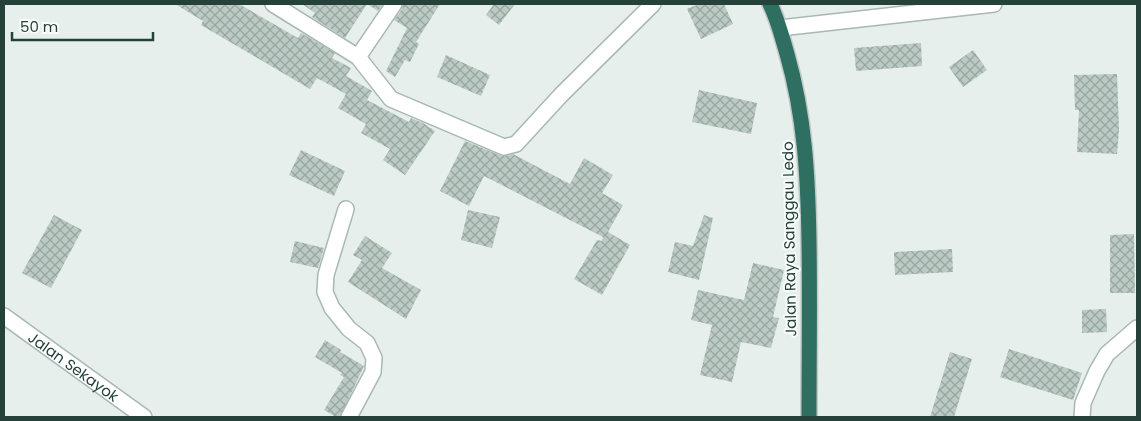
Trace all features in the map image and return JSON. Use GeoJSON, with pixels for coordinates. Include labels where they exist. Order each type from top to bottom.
{"type":"FeatureCollection","features":[{"type":"Feature","properties":{"kind":"highway","name":"Jalan Raya Sanggau Ledo"},"geometry":{"type":"LineString","coordinates":[[770,4],[780,28],[796,85],[807,164],[809,417]]}},
{"type":"Feature","properties":{"kind":"street"},"geometry":{"type":"LineString","coordinates":[[273,4],[358,57],[386,94],[397,103],[504,147],[516,144],[561,95],[652,4]]}},
{"type":"Feature","properties":{"kind":"street"},"geometry":{"type":"LineString","coordinates":[[358,57],[394,4]]}},
{"type":"Feature","properties":{"kind":"street"},"geometry":{"type":"LineString","coordinates":[[780,28],[994,4]]}},
{"type":"Feature","properties":{"kind":"street"},"geometry":{"type":"LineString","coordinates":[[346,209],[326,275],[325,292],[332,308],[349,329],[367,344],[374,358],[373,372],[349,417]]}},
{"type":"Feature","properties":{"kind":"street","name":"Jalan Sekayok"},"geometry":{"type":"LineString","coordinates":[[4,316],[144,417]]}},
{"type":"Feature","properties":{"kind":"street"},"geometry":{"type":"LineString","coordinates":[[1082,417],[1083,403],[1106,354],[1137,328]]}},
{"type":"Feature","properties":{"kind":"building"},"geometry":{"type":"Polygon","coordinates":[[[175,4],[239,4],[298,38],[301,33],[335,53],[332,58],[351,68],[346,76],[372,91],[367,100],[409,122],[411,118],[435,131],[405,175],[383,160],[390,149],[361,133],[366,124],[338,108],[346,94],[317,78],[310,89],[201,25],[203,21],[175,4]]]}},
{"type":"Feature","properties":{"kind":"building"},"geometry":{"type":"Polygon","coordinates":[[[302,4],[367,4],[345,38],[312,17],[315,13],[302,4]]]}},
{"type":"Feature","properties":{"kind":"building"},"geometry":{"type":"Polygon","coordinates":[[[367,4],[383,4],[378,11],[367,4]]]}},
{"type":"Feature","properties":{"kind":"building"},"geometry":{"type":"Polygon","coordinates":[[[403,4],[440,4],[416,42],[419,44],[410,62],[405,60],[395,77],[386,71],[407,28],[394,20],[402,9],[403,4]]]}},
{"type":"Feature","properties":{"kind":"building"},"geometry":{"type":"Polygon","coordinates":[[[494,4],[515,4],[499,25],[486,15],[494,4]]]}},
{"type":"Feature","properties":{"kind":"building"},"geometry":{"type":"Polygon","coordinates":[[[699,4],[724,4],[733,24],[701,39],[687,9],[699,4]]]}},
{"type":"Feature","properties":{"kind":"building"},"geometry":{"type":"Polygon","coordinates":[[[921,43],[922,66],[856,71],[854,48],[921,43]]]}},
{"type":"Feature","properties":{"kind":"building"},"geometry":{"type":"Polygon","coordinates":[[[973,50],[987,70],[963,87],[949,67],[973,50]]]}},
{"type":"Feature","properties":{"kind":"building"},"geometry":{"type":"Polygon","coordinates":[[[446,55],[490,75],[481,96],[437,77],[446,55]]]}},
{"type":"Feature","properties":{"kind":"building"},"geometry":{"type":"Polygon","coordinates":[[[1117,74],[1119,130],[1117,154],[1077,152],[1079,110],[1075,110],[1074,75],[1117,74]]]}},
{"type":"Feature","properties":{"kind":"building"},"geometry":{"type":"Polygon","coordinates":[[[699,90],[757,103],[751,134],[692,122],[699,90]]]}},
{"type":"Feature","properties":{"kind":"building"},"geometry":{"type":"Polygon","coordinates":[[[465,141],[502,156],[513,154],[570,184],[584,158],[613,175],[602,193],[623,205],[608,232],[630,245],[602,295],[574,279],[597,240],[602,241],[603,237],[484,176],[469,206],[440,191],[465,141]]]}},
{"type":"Feature","properties":{"kind":"building"},"geometry":{"type":"Polygon","coordinates":[[[301,150],[345,171],[334,196],[289,175],[301,150]]]}},
{"type":"Feature","properties":{"kind":"building"},"geometry":{"type":"Polygon","coordinates":[[[468,210],[500,217],[492,248],[461,240],[468,210]]]}},
{"type":"Feature","properties":{"kind":"building"},"geometry":{"type":"Polygon","coordinates":[[[54,215],[82,230],[51,288],[22,273],[54,215]]]}},
{"type":"Feature","properties":{"kind":"building"},"geometry":{"type":"Polygon","coordinates":[[[704,215],[713,218],[699,280],[668,272],[675,242],[693,246],[704,215]]]}},
{"type":"Feature","properties":{"kind":"building"},"geometry":{"type":"Polygon","coordinates":[[[1134,234],[1135,293],[1110,293],[1110,235],[1134,234]]]}},
{"type":"Feature","properties":{"kind":"building"},"geometry":{"type":"Polygon","coordinates":[[[365,236],[392,253],[382,268],[421,290],[406,319],[348,282],[362,260],[353,255],[365,236]]]}},
{"type":"Feature","properties":{"kind":"building"},"geometry":{"type":"Polygon","coordinates":[[[295,241],[324,248],[318,268],[290,262],[295,241]]]}},
{"type":"Feature","properties":{"kind":"building"},"geometry":{"type":"Polygon","coordinates":[[[952,249],[953,272],[895,275],[894,252],[952,249]]]}},
{"type":"Feature","properties":{"kind":"building"},"geometry":{"type":"Polygon","coordinates":[[[753,263],[784,270],[773,317],[779,318],[771,348],[741,342],[732,382],[700,375],[712,325],[691,320],[698,290],[744,300],[753,263]]]}},
{"type":"Feature","properties":{"kind":"building"},"geometry":{"type":"Polygon","coordinates":[[[1106,309],[1107,332],[1082,333],[1082,310],[1106,309]]]}},
{"type":"Feature","properties":{"kind":"building"},"geometry":{"type":"Polygon","coordinates":[[[325,340],[341,350],[340,352],[364,366],[340,417],[336,417],[324,410],[344,377],[340,375],[342,373],[315,357],[325,340]]]}},
{"type":"Feature","properties":{"kind":"building"},"geometry":{"type":"Polygon","coordinates":[[[1009,349],[1082,373],[1073,400],[1000,377],[1009,349]]]}},
{"type":"Feature","properties":{"kind":"building"},"geometry":{"type":"Polygon","coordinates":[[[950,352],[972,359],[954,417],[930,417],[950,352]]]}}]}
